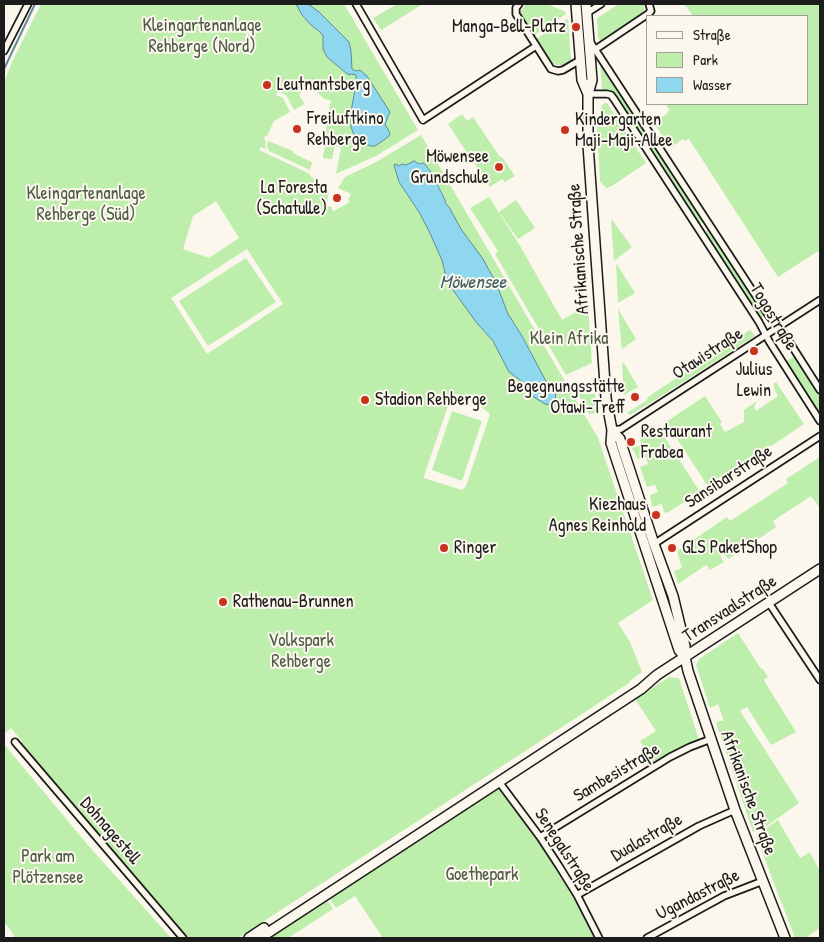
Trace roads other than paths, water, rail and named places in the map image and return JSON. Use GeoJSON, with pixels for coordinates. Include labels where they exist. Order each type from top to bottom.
{"type":"FeatureCollection","features":[{"type":"Feature","properties":{"kind":"street"},"geometry":{"type":"LineString","coordinates":[[4,51],[28,4]]}},
{"type":"Feature","properties":{"kind":"street"},"geometry":{"type":"LineString","coordinates":[[356,4],[423,120],[536,46]]}},
{"type":"Feature","properties":{"kind":"street"},"geometry":{"type":"LineString","coordinates":[[519,4],[516,8],[516,14],[551,69],[554,70],[563,70],[580,60],[646,15]]}},
{"type":"Feature","properties":{"kind":"street","name":"Afrikanische Straße"},"geometry":{"type":"LineString","coordinates":[[576,4],[582,80],[588,94]]}},
{"type":"Feature","properties":{"kind":"street"},"geometry":{"type":"LineString","coordinates":[[577,19],[587,8],[601,4]]}},
{"type":"Feature","properties":{"kind":"street"},"geometry":{"type":"LineString","coordinates":[[647,15],[651,11],[649,4]]}},
{"type":"Feature","properties":{"kind":"street","name":"Afrikanische Straße"},"geometry":{"type":"LineString","coordinates":[[587,8],[593,51],[592,80],[588,94],[588,145],[608,414],[612,430],[620,439],[650,546],[673,596],[690,677],[735,810],[785,938]]}},
{"type":"Feature","properties":{"kind":"street","name":"Togostraße"},"geometry":{"type":"LineString","coordinates":[[593,51],[611,73],[769,316],[820,390]]}},
{"type":"Feature","properties":{"kind":"street","name":"Togostraße"},"geometry":{"type":"LineString","coordinates":[[588,94],[604,93],[614,99],[700,230],[820,420]]}},
{"type":"Feature","properties":{"kind":"street"},"geometry":{"type":"LineString","coordinates":[[700,230],[710,224]]}},
{"type":"Feature","properties":{"kind":"street","name":"Otawistraße"},"geometry":{"type":"LineString","coordinates":[[612,430],[624,427],[820,300]]}},
{"type":"Feature","properties":{"kind":"street","name":"Sansibarstraße"},"geometry":{"type":"LineString","coordinates":[[650,546],[820,436]]}},
{"type":"Feature","properties":{"kind":"street","name":"Transvaalstraße"},"geometry":{"type":"LineString","coordinates":[[260,938],[351,875],[594,716],[638,684],[657,675],[820,569]]}},
{"type":"Feature","properties":{"kind":"street"},"geometry":{"type":"LineString","coordinates":[[768,603],[820,680]]}},
{"type":"Feature","properties":{"kind":"street","name":"Sambesistraße"},"geometry":{"type":"LineString","coordinates":[[540,837],[670,757],[711,739]]}},
{"type":"Feature","properties":{"kind":"street","name":"Dohnagestell"},"geometry":{"type":"LineString","coordinates":[[15,742],[183,938]]}},
{"type":"Feature","properties":{"kind":"street","name":"Senegalstraße"},"geometry":{"type":"LineString","coordinates":[[497,779],[540,837],[577,895],[599,938]]}},
{"type":"Feature","properties":{"kind":"street","name":"Dualastraße"},"geometry":{"type":"LineString","coordinates":[[577,895],[699,826],[735,810]]}},
{"type":"Feature","properties":{"kind":"street","name":"Transvaalstraße"},"geometry":{"type":"LineString","coordinates":[[249,938],[351,875]]}},
{"type":"Feature","properties":{"kind":"street","name":"Ugandastraße"},"geometry":{"type":"LineString","coordinates":[[647,938],[724,896],[763,881]]}},
{"type":"Feature","properties":{"kind":"water"},"geometry":{"type":"Polygon","coordinates":[[[296,4],[308,4],[319,12],[349,42],[352,69],[360,70],[367,76],[390,112],[385,124],[390,133],[389,136],[375,146],[366,144],[354,135],[351,127],[356,75],[346,73],[327,57],[323,49],[323,36],[302,15],[296,4]]]}},
{"type":"Feature","properties":{"kind":"water","name":"Möwensee"},"geometry":{"type":"Polygon","coordinates":[[[414,161],[419,164],[424,163],[431,172],[446,204],[495,280],[508,314],[548,385],[556,392],[555,402],[550,405],[532,396],[520,380],[509,372],[493,341],[476,322],[453,290],[428,229],[399,182],[394,165],[406,165],[414,161]]]}},
{"type":"Feature","properties":{"kind":"waterway"},"geometry":{"type":"LineString","coordinates":[[4,69],[35,4]]}},
{"type":"Feature","properties":{"kind":"place","name":"Manga-Bell-Platz"},"geometry":{"type":"Point","coordinates":[576,27]}},
{"type":"Feature","properties":{"kind":"place","name":"Leutnantsberg"},"geometry":{"type":"Point","coordinates":[267,85]}},
{"type":"Feature","properties":{"kind":"place","name":"Freiluftkino Rehberge"},"geometry":{"type":"Point","coordinates":[297,129]}},
{"type":"Feature","properties":{"kind":"place","name":"Kindergarten Maji-Maji-Allee"},"geometry":{"type":"Point","coordinates":[565,130]}},
{"type":"Feature","properties":{"kind":"place","name":"Möwensee Grundschule"},"geometry":{"type":"Point","coordinates":[499,167]}},
{"type":"Feature","properties":{"kind":"place","name":"La Foresta (Schatulle)"},"geometry":{"type":"Point","coordinates":[337,198]}},
{"type":"Feature","properties":{"kind":"place","name":"Julius Lewin"},"geometry":{"type":"Point","coordinates":[754,351]}},
{"type":"Feature","properties":{"kind":"place","name":"Begegnungsstätte Otawi-Treff"},"geometry":{"type":"Point","coordinates":[635,397]}},
{"type":"Feature","properties":{"kind":"place","name":"Stadion Rehberge"},"geometry":{"type":"Point","coordinates":[365,400]}},
{"type":"Feature","properties":{"kind":"place","name":"Restaurant Frabea"},"geometry":{"type":"Point","coordinates":[631,442]}},
{"type":"Feature","properties":{"kind":"place","name":"Kiezhaus Agnes Reinhold"},"geometry":{"type":"Point","coordinates":[656,515]}},
{"type":"Feature","properties":{"kind":"place","name":"Ringer"},"geometry":{"type":"Point","coordinates":[444,548]}},
{"type":"Feature","properties":{"kind":"place","name":"GLS PaketShop"},"geometry":{"type":"Point","coordinates":[672,548]}},
{"type":"Feature","properties":{"kind":"place","name":"Rathenau-Brunnen"},"geometry":{"type":"Point","coordinates":[223,602]}},
{"type":"Feature","properties":{"kind":"park label","name":"Kleingartenanlage Rehberge (Nord)"},"geometry":{"type":"Point","coordinates":[202,36]}},
{"type":"Feature","properties":{"kind":"park label","name":"Kleingartenanlage Rehberge (Süd)"},"geometry":{"type":"Point","coordinates":[86,204]}},
{"type":"Feature","properties":{"kind":"park label","name":"Klein Afrika"},"geometry":{"type":"Point","coordinates":[569,339]}},
{"type":"Feature","properties":{"kind":"park label","name":"Volkspark Rehberge"},"geometry":{"type":"Point","coordinates":[301,651]}},
{"type":"Feature","properties":{"kind":"park label","name":"Park am Plötzensee"},"geometry":{"type":"Point","coordinates":[48,868]}},
{"type":"Feature","properties":{"kind":"park label","name":"Goethepark"},"geometry":{"type":"Point","coordinates":[482,875]}}]}
